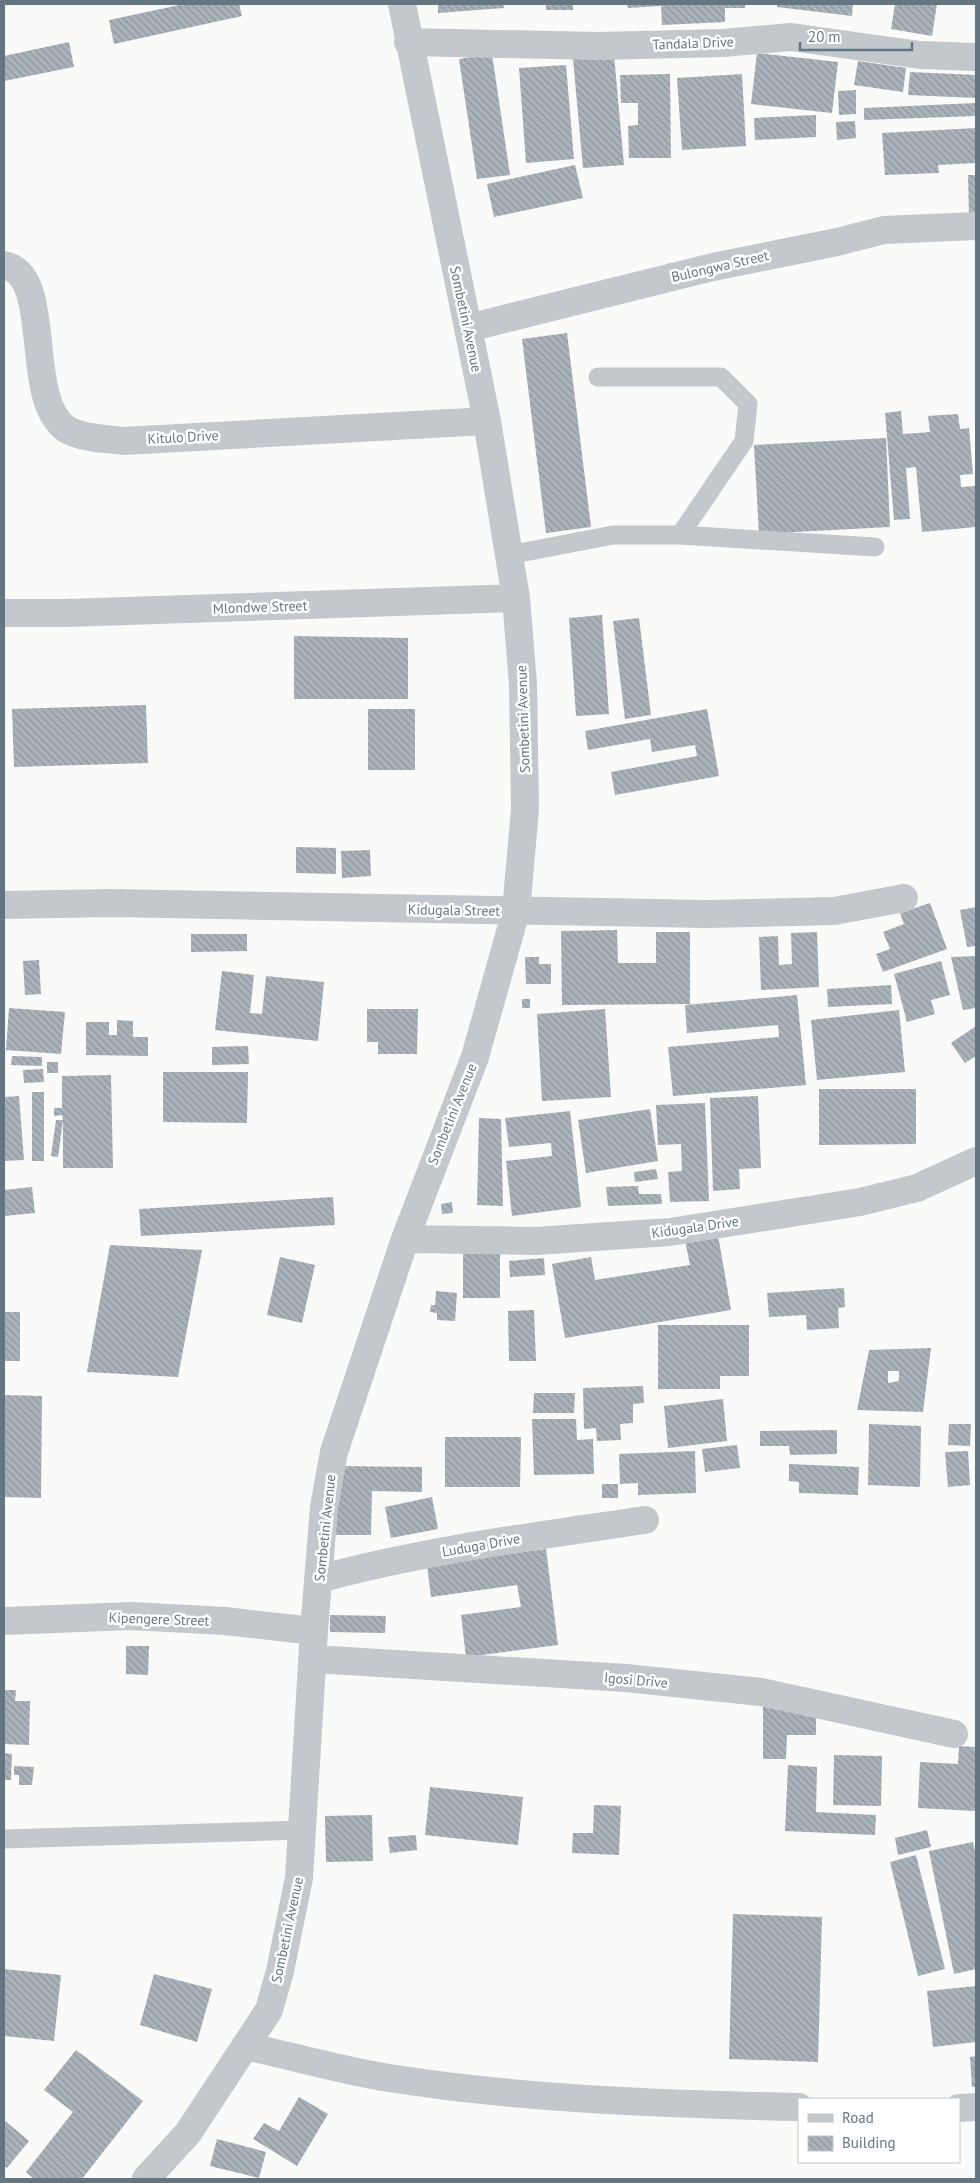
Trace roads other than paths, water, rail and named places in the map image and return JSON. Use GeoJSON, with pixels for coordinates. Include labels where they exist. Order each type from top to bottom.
{"type":"FeatureCollection","features":[{"type":"Feature","properties":{"kind":"street","name":"Sombetini Avenue"},"geometry":{"type":"LineString","coordinates":[[146,2179],[188,2133],[269,2010],[280,1971],[299,1878],[314,1659],[314,1631],[324,1507],[334,1452],[405,1239],[475,1057],[516,911],[525,809],[523,684],[516,598],[487,421],[408,42],[402,4]]}},
{"type":"Feature","properties":{"kind":"street","name":"Tandala Drive"},"geometry":{"type":"LineString","coordinates":[[408,42],[608,46],[723,43],[790,37],[920,55],[976,56]]}},
{"type":"Feature","properties":{"kind":"street","name":"Bulongwa Street"},"geometry":{"type":"LineString","coordinates":[[468,328],[713,267],[837,242],[884,230],[976,226]]}},
{"type":"Feature","properties":{"kind":"street","name":"Kitulo Drive"},"geometry":{"type":"LineString","coordinates":[[4,265],[10,266],[27,281],[32,300],[43,385],[53,414],[67,430],[94,438],[123,441],[487,421]]}},
{"type":"Feature","properties":{"kind":"street","name":"Mlondwe Street"},"geometry":{"type":"LineString","coordinates":[[4,613],[66,613],[516,598]]}},
{"type":"Feature","properties":{"kind":"street","name":"Kidugala Street"},"geometry":{"type":"LineString","coordinates":[[4,905],[111,903],[706,914],[834,911],[904,898]]}},
{"type":"Feature","properties":{"kind":"street","name":"Kidugala Drive"},"geometry":{"type":"LineString","coordinates":[[405,1239],[535,1241],[670,1232],[860,1202],[917,1188],[976,1161]]}},
{"type":"Feature","properties":{"kind":"street","name":"Luduga Drive"},"geometry":{"type":"LineString","coordinates":[[319,1579],[365,1566],[489,1543],[644,1520]]}},
{"type":"Feature","properties":{"kind":"street","name":"Kipengere Street"},"geometry":{"type":"LineString","coordinates":[[4,1621],[131,1616],[225,1621],[314,1631]]}},
{"type":"Feature","properties":{"kind":"street","name":"Igosi Drive"},"geometry":{"type":"LineString","coordinates":[[314,1659],[626,1678],[761,1692],[954,1734]]}},
{"type":"Feature","properties":{"kind":"street"},"geometry":{"type":"LineString","coordinates":[[246,2046],[382,2076],[505,2092],[675,2104],[798,2107]]}},
{"type":"Feature","properties":{"kind":"street"},"geometry":{"type":"LineString","coordinates":[[960,2108],[976,2107]]}},
{"type":"Feature","properties":{"kind":"lane"},"geometry":{"type":"LineString","coordinates":[[598,377],[721,377],[748,404],[744,441],[680,535]]}},
{"type":"Feature","properties":{"kind":"lane"},"geometry":{"type":"LineString","coordinates":[[509,555],[613,535],[680,535],[875,547]]}},
{"type":"Feature","properties":{"kind":"lane"},"geometry":{"type":"LineString","coordinates":[[4,1839],[302,1830]]}}]}
